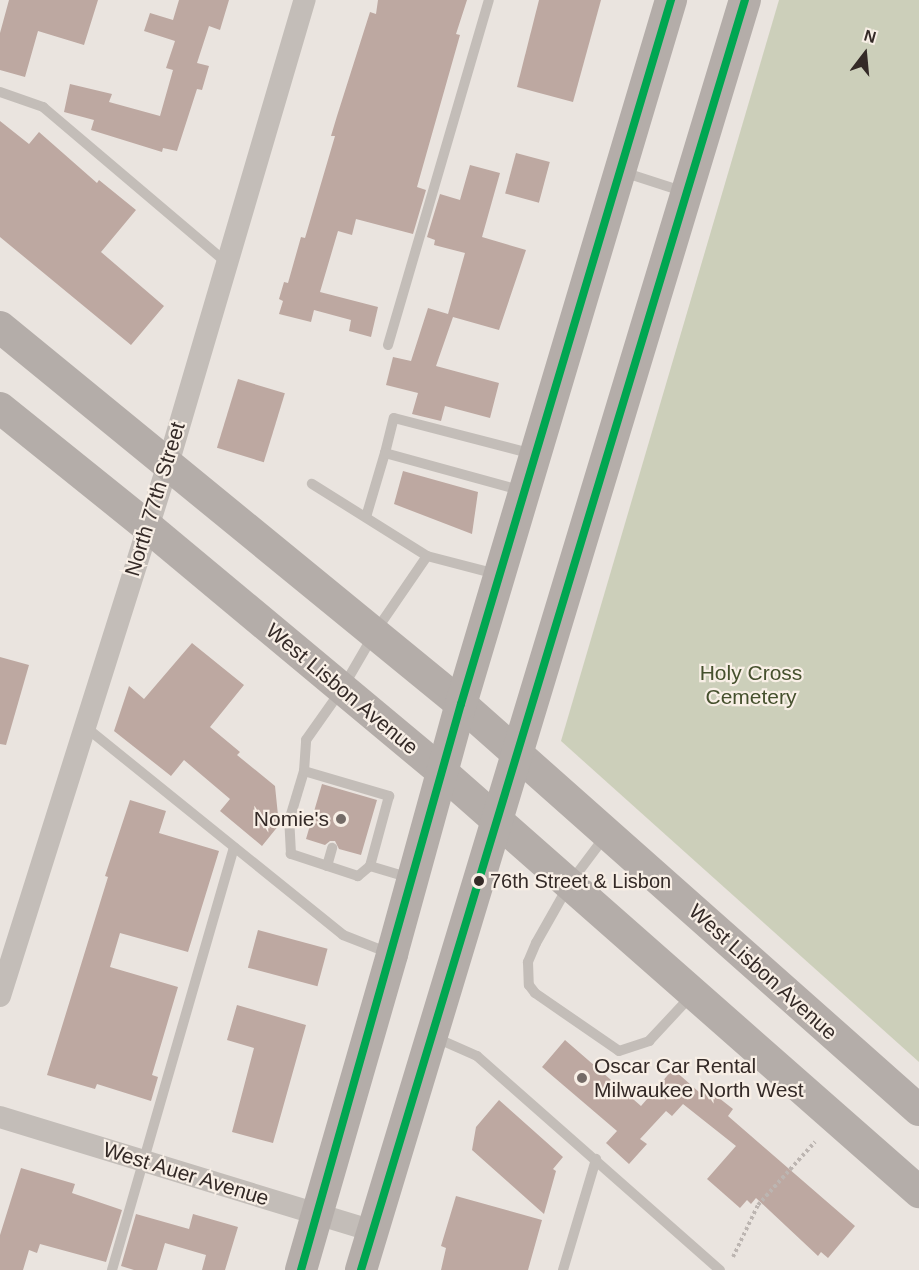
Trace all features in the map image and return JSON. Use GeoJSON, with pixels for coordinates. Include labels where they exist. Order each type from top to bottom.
{"type":"FeatureCollection","features":[{"type":"Feature","properties":{"kind":"main road"},"geometry":{"type":"LineString","coordinates":[[301,1270],[461,704],[670,0]]}},
{"type":"Feature","properties":{"kind":"main road"},"geometry":{"type":"LineString","coordinates":[[361,1270],[745,0]]}},
{"type":"Feature","properties":{"kind":"main road","name":"West Lisbon Avenue"},"geometry":{"type":"LineString","coordinates":[[0,327],[461,704],[919,1110]]}},
{"type":"Feature","properties":{"kind":"main road","name":"West Lisbon Avenue"},"geometry":{"type":"LineString","coordinates":[[0,408],[147,526],[442,772],[919,1192]]}},
{"type":"Feature","properties":{"kind":"street","name":"North 77th Street"},"geometry":{"type":"LineString","coordinates":[[0,996],[83,725],[168,464],[305,0]]}},
{"type":"Feature","properties":{"kind":"street","name":"West Auer Avenue"},"geometry":{"type":"LineString","coordinates":[[0,1117],[372,1231]]}},
{"type":"Feature","properties":{"kind":"lane"},"geometry":{"type":"LineString","coordinates":[[388,345],[489,0]]}},
{"type":"Feature","properties":{"kind":"lane"},"geometry":{"type":"LineString","coordinates":[[0,92],[42,107],[227,263]]}},
{"type":"Feature","properties":{"kind":"lane"},"geometry":{"type":"LineString","coordinates":[[620,171],[688,193]]}},
{"type":"Feature","properties":{"kind":"lane"},"geometry":{"type":"LineString","coordinates":[[366,518],[394,418],[535,455]]}},
{"type":"Feature","properties":{"kind":"lane"},"geometry":{"type":"LineString","coordinates":[[385,453],[524,491]]}},
{"type":"Feature","properties":{"kind":"lane"},"geometry":{"type":"LineString","coordinates":[[312,484],[427,555],[499,575]]}},
{"type":"Feature","properties":{"kind":"lane"},"geometry":{"type":"LineString","coordinates":[[304,771],[349,788],[389,796],[370,866],[358,876],[291,854],[290,821],[304,771],[306,740],[342,689],[375,633],[427,555]]}},
{"type":"Feature","properties":{"kind":"lane"},"geometry":{"type":"LineString","coordinates":[[83,725],[343,935],[392,954]]}},
{"type":"Feature","properties":{"kind":"lane"},"geometry":{"type":"LineString","coordinates":[[607,834],[570,883],[528,962],[529,985],[535,993],[619,1051],[649,1041],[693,994]]}},
{"type":"Feature","properties":{"kind":"lane"},"geometry":{"type":"LineString","coordinates":[[112,1270],[234,847]]}},
{"type":"Feature","properties":{"kind":"lane"},"geometry":{"type":"LineString","coordinates":[[327,866],[332,848]]}},
{"type":"Feature","properties":{"kind":"lane"},"geometry":{"type":"LineString","coordinates":[[370,866],[413,879]]}},
{"type":"Feature","properties":{"kind":"lane"},"geometry":{"type":"LineString","coordinates":[[430,1036],[477,1056],[720,1270]]}},
{"type":"Feature","properties":{"kind":"lane"},"geometry":{"type":"LineString","coordinates":[[563,1270],[596,1159]]}},
{"type":"Feature","properties":{"kind":"path"},"geometry":{"type":"LineString","coordinates":[[733,1257],[758,1205],[814,1142]]}},
{"type":"Feature","properties":{"kind":"green space","name":"Holy Cross Cemetery"},"geometry":{"type":"Polygon","coordinates":[[[779,0],[919,0],[919,1062],[561,741],[779,0]]]}},
{"type":"Feature","properties":{"kind":"building"},"geometry":{"type":"Polygon","coordinates":[[[9,0],[98,0],[84,45],[38,31],[25,77],[0,70],[0,33],[9,0]]]}},
{"type":"Feature","properties":{"kind":"building"},"geometry":{"type":"Polygon","coordinates":[[[179,0],[229,0],[220,30],[209,26],[197,63],[209,66],[202,90],[197,89],[177,151],[163,148],[162,152],[91,130],[94,120],[64,112],[70,84],[112,94],[109,102],[160,116],[173,70],[166,68],[175,41],[144,31],[150,13],[173,20],[179,0]]]}},
{"type":"Feature","properties":{"kind":"building"},"geometry":{"type":"Polygon","coordinates":[[[378,0],[467,0],[456,34],[460,35],[417,187],[426,190],[413,234],[356,219],[352,235],[338,231],[320,292],[378,307],[371,337],[349,331],[351,320],[314,310],[311,322],[279,314],[283,301],[279,299],[284,282],[288,283],[301,237],[305,238],[335,136],[331,136],[337,116],[370,12],[376,14],[378,0]]]}},
{"type":"Feature","properties":{"kind":"building"},"geometry":{"type":"Polygon","coordinates":[[[539,0],[601,0],[573,102],[517,87],[539,0]]]}},
{"type":"Feature","properties":{"kind":"building"},"geometry":{"type":"Polygon","coordinates":[[[0,121],[29,144],[39,132],[97,183],[99,180],[136,210],[101,252],[164,306],[131,345],[0,237],[0,121]]]}},
{"type":"Feature","properties":{"kind":"building"},"geometry":{"type":"Polygon","coordinates":[[[516,153],[550,162],[539,203],[505,194],[516,153]]]}},
{"type":"Feature","properties":{"kind":"building"},"geometry":{"type":"Polygon","coordinates":[[[470,165],[500,173],[482,237],[526,250],[499,330],[453,317],[436,366],[499,383],[490,418],[445,406],[441,421],[412,414],[418,393],[386,385],[393,357],[411,361],[428,308],[448,314],[465,253],[434,245],[435,240],[427,237],[440,194],[460,200],[470,165]]]}},
{"type":"Feature","properties":{"kind":"building"},"geometry":{"type":"Polygon","coordinates":[[[238,379],[285,393],[264,462],[217,448],[238,379]]]}},
{"type":"Feature","properties":{"kind":"building"},"geometry":{"type":"Polygon","coordinates":[[[403,471],[478,492],[472,534],[394,504],[403,471]]]}},
{"type":"Feature","properties":{"kind":"building"},"geometry":{"type":"Polygon","coordinates":[[[192,643],[244,685],[210,727],[240,752],[237,755],[275,786],[279,825],[262,846],[220,811],[230,799],[184,760],[171,776],[114,731],[129,686],[144,699],[192,643]]]}},
{"type":"Feature","properties":{"kind":"building"},"geometry":{"type":"Polygon","coordinates":[[[0,657],[29,665],[6,745],[0,744],[0,657]]]}},
{"type":"Feature","properties":{"kind":"building","name":"Nomie's"},"geometry":{"type":"Polygon","coordinates":[[[322,784],[377,800],[361,855],[339,849],[335,841],[330,841],[325,845],[306,839],[322,784]]]}},
{"type":"Feature","properties":{"kind":"building"},"geometry":{"type":"Polygon","coordinates":[[[130,800],[166,811],[159,833],[219,851],[188,952],[120,933],[110,967],[178,987],[152,1075],[158,1077],[151,1101],[97,1084],[95,1089],[47,1075],[108,877],[105,876],[130,800]]]}},
{"type":"Feature","properties":{"kind":"building"},"geometry":{"type":"Polygon","coordinates":[[[258,930],[328,949],[317,986],[248,968],[258,930]]]}},
{"type":"Feature","properties":{"kind":"building"},"geometry":{"type":"Polygon","coordinates":[[[237,1005],[306,1025],[273,1143],[232,1132],[254,1048],[227,1040],[237,1005]]]}},
{"type":"Feature","properties":{"kind":"building"},"geometry":{"type":"Polygon","coordinates":[[[565,1040],[641,1106],[673,1069],[700,1093],[705,1087],[733,1109],[728,1116],[855,1226],[828,1258],[821,1252],[818,1256],[756,1198],[751,1204],[747,1200],[740,1208],[707,1179],[736,1146],[683,1104],[672,1116],[666,1111],[640,1139],[647,1144],[629,1164],[606,1143],[617,1131],[542,1067],[565,1040]]]}},
{"type":"Feature","properties":{"kind":"building"},"geometry":{"type":"Polygon","coordinates":[[[499,1100],[563,1157],[553,1169],[556,1171],[544,1214],[472,1150],[476,1127],[499,1100]]]}},
{"type":"Feature","properties":{"kind":"building"},"geometry":{"type":"Polygon","coordinates":[[[21,1168],[75,1184],[72,1193],[122,1210],[106,1262],[40,1244],[37,1253],[29,1250],[23,1270],[0,1270],[0,1235],[21,1168]]]}},
{"type":"Feature","properties":{"kind":"building"},"geometry":{"type":"Polygon","coordinates":[[[456,1196],[542,1220],[528,1270],[441,1270],[446,1248],[441,1246],[456,1196]]]}},
{"type":"Feature","properties":{"kind":"building"},"geometry":{"type":"Polygon","coordinates":[[[136,1214],[189,1229],[193,1214],[238,1227],[225,1270],[202,1270],[206,1255],[165,1243],[157,1270],[134,1270],[121,1266],[136,1214]]]}},
{"type":"Feature","properties":{"kind":"transit line"},"geometry":{"type":"LineString","coordinates":[[301,1270],[461,704],[671,0]]}},
{"type":"Feature","properties":{"kind":"transit line"},"geometry":{"type":"LineString","coordinates":[[361,1270],[745,0]]}},
{"type":"Feature","properties":{"kind":"place","name":"Nomie's"},"geometry":{"type":"Point","coordinates":[341,819]}},
{"type":"Feature","properties":{"kind":"place","name":"76th Street & Lisbon"},"geometry":{"type":"Point","coordinates":[479,881]}},
{"type":"Feature","properties":{"kind":"place","name":"Oscar Car Rental Milwaukee North West"},"geometry":{"type":"Point","coordinates":[582,1078]}}]}
